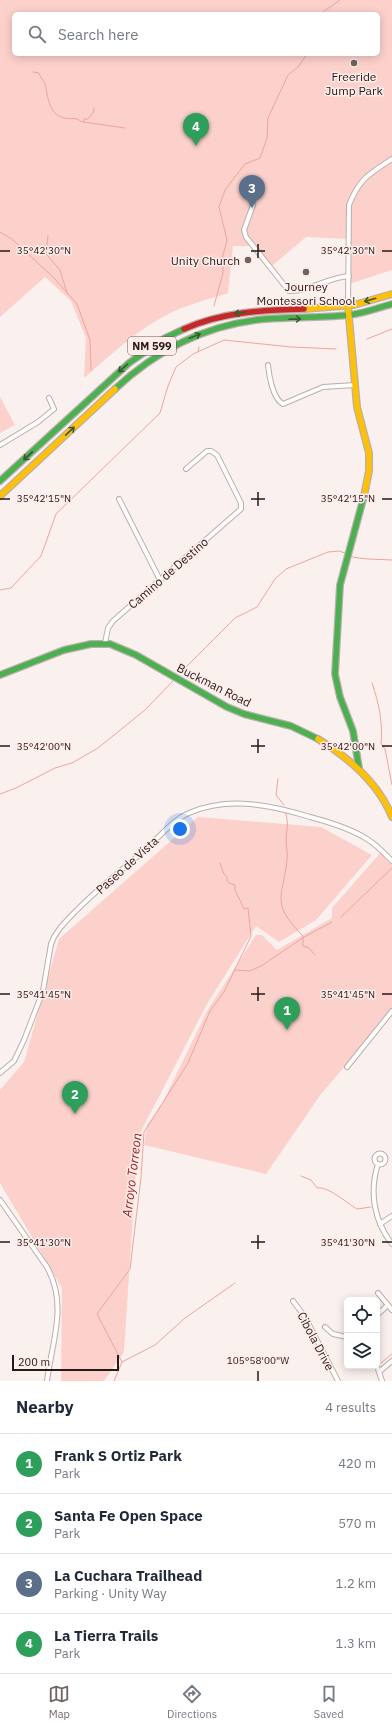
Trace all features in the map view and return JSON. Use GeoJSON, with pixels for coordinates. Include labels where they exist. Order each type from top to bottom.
{"type":"FeatureCollection","features":[{"type":"Feature","properties":{"kind":"main road","name":"NM 599"},"geometry":{"type":"LineString","coordinates":[[0,481],[122,368],[143,352],[172,335],[197,324],[235,314],[261,310],[348,306],[392,294]]}},
{"type":"Feature","properties":{"kind":"main road","name":"NM 599"},"geometry":{"type":"LineString","coordinates":[[0,496],[131,374],[152,358],[175,345],[205,332],[242,322],[348,315],[366,312],[392,304]]}},
{"type":"Feature","properties":{"kind":"main road"},"geometry":{"type":"LineString","coordinates":[[348,306],[355,385],[359,416],[369,453],[369,471],[362,505],[340,585],[338,642],[335,674],[340,697],[353,731],[359,768]]}},
{"type":"Feature","properties":{"kind":"main road","name":"Buckman Road"},"geometry":{"type":"LineString","coordinates":[[0,675],[78,646],[105,643],[131,652],[205,695],[237,711],[261,720],[290,726],[309,734],[359,768],[384,800],[392,817]]}},
{"type":"Feature","properties":{"kind":"street"},"geometry":{"type":"LineString","coordinates":[[348,306],[349,205],[355,190],[362,181],[392,159]]}},
{"type":"Feature","properties":{"kind":"street"},"geometry":{"type":"LineString","coordinates":[[254,189],[253,205],[244,230],[246,237],[289,291],[296,291],[338,276],[349,276]]}},
{"type":"Feature","properties":{"kind":"street"},"geometry":{"type":"LineString","coordinates":[[268,365],[271,383],[279,402],[283,404],[324,388],[355,385]]}},
{"type":"Feature","properties":{"kind":"street"},"geometry":{"type":"LineString","coordinates":[[0,445],[38,422],[54,409],[49,398]]}},
{"type":"Feature","properties":{"kind":"street","name":"Camino de Destino"},"geometry":{"type":"LineString","coordinates":[[105,643],[108,628],[113,621],[241,509],[241,503],[217,455],[214,452],[207,452],[186,469]]}},
{"type":"Feature","properties":{"kind":"street"},"geometry":{"type":"LineString","coordinates":[[120,499],[160,580]]}},
{"type":"Feature","properties":{"kind":"street","name":"Paseo de Vista"},"geometry":{"type":"LineString","coordinates":[[0,1073],[14,1061],[24,1040],[43,991],[51,944],[60,928],[113,877],[187,813],[204,807],[232,803],[272,806],[327,821],[356,833],[377,846],[392,861]]}},
{"type":"Feature","properties":{"kind":"street"},"geometry":{"type":"LineString","coordinates":[[347,1067],[392,1011]]}},
{"type":"Feature","properties":{"kind":"street"},"geometry":{"type":"LineString","coordinates":[[378,1164],[375,1179],[375,1209],[380,1224],[392,1244]]}},
{"type":"Feature","properties":{"kind":"street"},"geometry":{"type":"LineString","coordinates":[[0,1200],[47,1267],[53,1278],[58,1295],[58,1322],[48,1381]]}},
{"type":"Feature","properties":{"kind":"street"},"geometry":{"type":"LineString","coordinates":[[380,1224],[392,1216]]}},
{"type":"Feature","properties":{"kind":"street"},"geometry":{"type":"LineString","coordinates":[[378,1293],[392,1310]]}},
{"type":"Feature","properties":{"kind":"street","name":"Cibola Drive"},"geometry":{"type":"LineString","coordinates":[[293,1302],[305,1317],[338,1381]]}},
{"type":"Feature","properties":{"kind":"street"},"geometry":{"type":"LineString","coordinates":[[380,1313],[388,1306]]}},
{"type":"Feature","properties":{"kind":"street"},"geometry":{"type":"LineString","coordinates":[[325,1327],[333,1334],[344,1336]]}},
{"type":"Feature","properties":{"kind":"street"},"geometry":{"type":"LineString","coordinates":[[379,1372],[392,1361]]}},
{"type":"Feature","properties":{"kind":"street"},"geometry":{"type":"LineString","coordinates":[[378,1369],[382,1381]]}},
{"type":"Feature","properties":{"kind":"shaded area"},"geometry":{"type":"Polygon","coordinates":[[[0,0],[392,0],[392,270],[349,284],[349,239],[306,237],[272,266],[253,246],[233,246],[228,293],[186,306],[160,318],[126,342],[84,378],[86,338],[71,301],[45,277],[0,317],[0,0]]]}},
{"type":"Feature","properties":{"kind":"shaded area"},"geometry":{"type":"Polygon","coordinates":[[[0,397],[15,425],[0,433],[0,397]]]}},
{"type":"Feature","properties":{"kind":"shaded area"},"geometry":{"type":"Polygon","coordinates":[[[198,817],[321,827],[372,855],[316,920],[279,942],[256,926],[207,1004],[138,1137],[124,1352],[104,1381],[61,1381],[62,1288],[0,1183],[0,1090],[24,1062],[59,939],[198,817]]]}},
{"type":"Feature","properties":{"kind":"shaded area"},"geometry":{"type":"Polygon","coordinates":[[[382,851],[392,860],[392,1011],[321,1094],[266,1174],[144,1145],[147,1125],[162,1104],[207,1011],[256,935],[262,935],[277,950],[332,918],[332,908],[382,851]]]}},
{"type":"Feature","properties":{"kind":"waterway"},"geometry":{"type":"LineString","coordinates":[[323,12],[340,0]]}},
{"type":"Feature","properties":{"kind":"waterway"},"geometry":{"type":"LineString","coordinates":[[214,306],[223,273],[223,255],[227,240],[219,207],[225,190],[245,164],[260,158],[267,138],[268,118],[288,75],[299,66],[306,56]]}},
{"type":"Feature","properties":{"kind":"waterway"},"geometry":{"type":"LineString","coordinates":[[33,72],[39,73],[45,84],[52,109],[59,116],[84,122],[84,119],[88,119],[93,113],[94,108]]}},
{"type":"Feature","properties":{"kind":"waterway"},"geometry":{"type":"LineString","coordinates":[[84,122],[125,128]]}},
{"type":"Feature","properties":{"kind":"waterway"},"geometry":{"type":"LineString","coordinates":[[0,232],[13,240],[54,278],[77,304],[90,340],[91,370]]}},
{"type":"Feature","properties":{"kind":"waterway"},"geometry":{"type":"LineString","coordinates":[[48,236],[46,254],[60,270],[67,293]]}},
{"type":"Feature","properties":{"kind":"waterway"},"geometry":{"type":"LineString","coordinates":[[367,339],[392,329]]}},
{"type":"Feature","properties":{"kind":"waterway"},"geometry":{"type":"LineString","coordinates":[[0,590],[11,588],[41,556],[56,514],[160,413],[168,386],[176,367],[193,354],[224,340],[291,347],[336,349]]}},
{"type":"Feature","properties":{"kind":"waterway"},"geometry":{"type":"LineString","coordinates":[[198,352],[199,347]]}},
{"type":"Feature","properties":{"kind":"waterway"},"geometry":{"type":"LineString","coordinates":[[180,673],[235,618],[257,607],[275,579],[286,569],[328,552],[339,551],[345,553]]}},
{"type":"Feature","properties":{"kind":"waterway"},"geometry":{"type":"LineString","coordinates":[[349,556],[365,559],[392,560]]}},
{"type":"Feature","properties":{"kind":"waterway"},"geometry":{"type":"LineString","coordinates":[[0,794],[16,788],[55,768],[72,763],[98,748],[145,710],[173,681]]}},
{"type":"Feature","properties":{"kind":"waterway"},"geometry":{"type":"LineString","coordinates":[[372,683],[380,713],[381,744],[385,749],[392,785]]}},
{"type":"Feature","properties":{"kind":"waterway"},"geometry":{"type":"LineString","coordinates":[[278,779],[276,795],[284,805]]}},
{"type":"Feature","properties":{"kind":"waterway"},"geometry":{"type":"LineString","coordinates":[[285,811],[287,822],[287,857],[281,901],[286,916],[303,936],[303,946],[309,948],[315,955]]}},
{"type":"Feature","properties":{"kind":"waterway","name":"Arroyo Torreon"},"geometry":{"type":"LineString","coordinates":[[114,1381],[122,1362],[97,1314],[130,1269],[141,1177],[144,1132],[188,1063],[210,1011],[224,992],[251,936],[248,908],[244,909],[235,890],[235,885],[227,881],[227,877],[224,874],[220,863]]}},
{"type":"Feature","properties":{"kind":"waterway"},"geometry":{"type":"LineString","coordinates":[[341,917],[392,868]]}},
{"type":"Feature","properties":{"kind":"waterway"},"geometry":{"type":"LineString","coordinates":[[235,970],[250,971],[261,966],[304,937],[332,922]]}},
{"type":"Feature","properties":{"kind":"waterway"},"geometry":{"type":"LineString","coordinates":[[301,1176],[311,1180],[317,1188],[332,1192],[357,1209],[371,1207]]}},
{"type":"Feature","properties":{"kind":"waterway"},"geometry":{"type":"LineString","coordinates":[[122,1362],[155,1345],[185,1318],[235,1283]]}},
{"type":"Feature","properties":{"kind":"waterway"},"geometry":{"type":"LineString","coordinates":[[381,1363],[392,1354]]}},
{"type":"Feature","properties":{"kind":"traffic: fast"},"geometry":{"type":"LineString","coordinates":[[115,389],[148,362],[184,341],[204,333],[245,322],[266,319],[328,317],[354,314],[392,304]]}},
{"type":"Feature","properties":{"kind":"traffic: fast"},"geometry":{"type":"LineString","coordinates":[[0,481],[129,363],[165,338],[184,329]]}},
{"type":"Feature","properties":{"kind":"traffic: fast"},"geometry":{"type":"LineString","coordinates":[[359,768],[353,731],[340,697],[335,674],[340,585],[364,496]]}},
{"type":"Feature","properties":{"kind":"traffic: fast"},"geometry":{"type":"LineString","coordinates":[[0,675],[64,650],[91,644],[110,644],[136,655],[227,707],[244,714],[291,726],[318,739]]}},
{"type":"Feature","properties":{"kind":"traffic: slow"},"geometry":{"type":"LineString","coordinates":[[304,309],[354,305],[392,294]]}},
{"type":"Feature","properties":{"kind":"traffic: slow"},"geometry":{"type":"LineString","coordinates":[[348,306],[357,407],[369,453],[369,471],[364,496]]}},
{"type":"Feature","properties":{"kind":"traffic: slow"},"geometry":{"type":"LineString","coordinates":[[0,496],[115,389]]}},
{"type":"Feature","properties":{"kind":"traffic: slow"},"geometry":{"type":"LineString","coordinates":[[318,739],[341,754],[371,782],[386,804],[392,817]]}},
{"type":"Feature","properties":{"kind":"traffic: jam"},"geometry":{"type":"LineString","coordinates":[[184,329],[198,323],[228,315],[258,311],[304,309]]}},
{"type":"Feature","properties":{"kind":"place","name":"Freeride Jump Park"},"geometry":{"type":"Point","coordinates":[354,63]}},
{"type":"Feature","properties":{"kind":"place","name":"La Tierra Trails"},"geometry":{"type":"Point","coordinates":[196,146]}},
{"type":"Feature","properties":{"kind":"place","name":"La Cuchara Trailhead"},"geometry":{"type":"Point","coordinates":[252,208]}},
{"type":"Feature","properties":{"kind":"place","name":"Unity Church"},"geometry":{"type":"Point","coordinates":[248,260]}},
{"type":"Feature","properties":{"kind":"place","name":"Journey Montessori School"},"geometry":{"type":"Point","coordinates":[306,272]}},
{"type":"Feature","properties":{"kind":"place","name":"Frank S Ortiz Park"},"geometry":{"type":"Point","coordinates":[287,1030]}},
{"type":"Feature","properties":{"kind":"place","name":"Santa Fe Open Space"},"geometry":{"type":"Point","coordinates":[75,1114]}}]}
